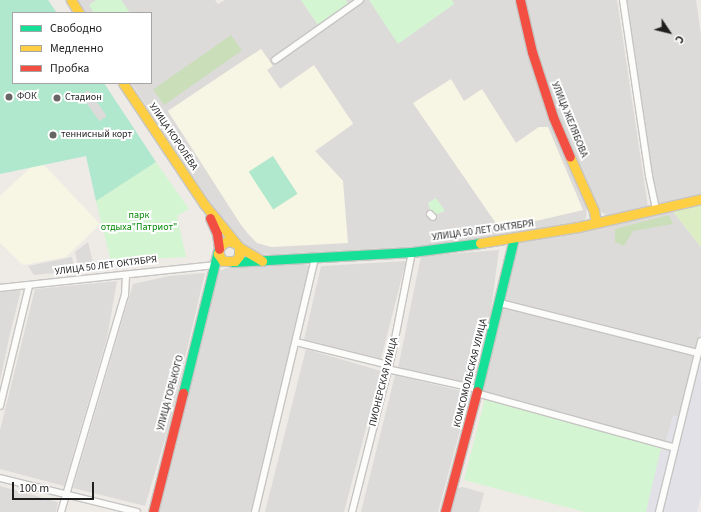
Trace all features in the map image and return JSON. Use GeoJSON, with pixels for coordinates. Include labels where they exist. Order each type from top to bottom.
{"type":"FeatureCollection","features":[{"type":"Feature","properties":{"kind":"main road"},"geometry":{"type":"LineString","coordinates":[[70,0],[78,12]]}},
{"type":"Feature","properties":{"kind":"main road","name":"УЛИЦА ЖЕЛЯБОВА"},"geometry":{"type":"LineString","coordinates":[[520,0],[532,52],[551,111],[594,211],[596,223]]}},
{"type":"Feature","properties":{"kind":"main road","name":"УЛИЦА КОРОЛЁВА"},"geometry":{"type":"LineString","coordinates":[[124,84],[204,204],[237,245]]}},
{"type":"Feature","properties":{"kind":"main road","name":"УЛИЦА 50 ЛЕТ ОКТЯБРЯ"},"geometry":{"type":"LineString","coordinates":[[230,263],[412,252],[514,238],[596,223],[701,199]]}},
{"type":"Feature","properties":{"kind":"main road","name":"УЛИЦА КОРОЛЁВА"},"geometry":{"type":"LineString","coordinates":[[204,204],[215,229],[218,250]]}},
{"type":"Feature","properties":{"kind":"main road","name":"КОМСОМОЛЬСКАЯ УЛИЦА"},"geometry":{"type":"LineString","coordinates":[[445,512],[500,303],[514,238]]}},
{"type":"Feature","properties":{"kind":"main road"},"geometry":{"type":"LineString","coordinates":[[237,245],[239,256],[230,263],[221,259],[218,250],[225,242],[237,245],[265,262]]}},
{"type":"Feature","properties":{"kind":"main road","name":"УЛИЦА ГОРЬКОГО"},"geometry":{"type":"LineString","coordinates":[[152,512],[213,280],[218,250]]}},
{"type":"Feature","properties":{"kind":"main road","name":"УЛИЦА ГОРЬКОГО"},"geometry":{"type":"LineString","coordinates":[[213,280],[219,267],[230,263]]}},
{"type":"Feature","properties":{"kind":"street"},"geometry":{"type":"LineString","coordinates":[[275,60],[360,0]]}},
{"type":"Feature","properties":{"kind":"street"},"geometry":{"type":"LineString","coordinates":[[623,0],[649,176],[656,209]]}},
{"type":"Feature","properties":{"kind":"street","name":"ПИОНЕРСКАЯ УЛИЦА"},"geometry":{"type":"LineString","coordinates":[[352,512],[388,367],[409,273],[412,252]]}},
{"type":"Feature","properties":{"kind":"street"},"geometry":{"type":"LineString","coordinates":[[255,512],[315,259]]}},
{"type":"Feature","properties":{"kind":"street","name":"УЛИЦА 50 ЛЕТ ОКТЯБРЯ"},"geometry":{"type":"LineString","coordinates":[[0,288],[126,276],[215,265]]}},
{"type":"Feature","properties":{"kind":"street"},"geometry":{"type":"LineString","coordinates":[[61,512],[65,494],[125,294],[126,276]]}},
{"type":"Feature","properties":{"kind":"street"},"geometry":{"type":"LineString","coordinates":[[0,406],[29,286]]}},
{"type":"Feature","properties":{"kind":"street"},"geometry":{"type":"LineString","coordinates":[[500,303],[698,353]]}},
{"type":"Feature","properties":{"kind":"street"},"geometry":{"type":"LineString","coordinates":[[660,512],[701,341]]}},
{"type":"Feature","properties":{"kind":"street"},"geometry":{"type":"LineString","coordinates":[[296,342],[477,391],[675,448]]}},
{"type":"Feature","properties":{"kind":"street"},"geometry":{"type":"LineString","coordinates":[[0,478],[137,512]]}},
{"type":"Feature","properties":{"kind":"shaded area"},"geometry":{"type":"Polygon","coordinates":[[[77,0],[215,0],[218,4],[225,0],[301,0],[318,25],[348,3],[346,0],[515,0],[527,51],[547,115],[587,207],[586,218],[583,222],[424,246],[260,255],[243,244],[222,220],[132,84],[152,84],[152,12],[84,12],[77,0]],[[261,49],[168,111],[247,233],[257,243],[272,247],[343,181],[315,151],[353,123],[314,66],[280,89],[267,70],[272,65],[261,49]],[[482,90],[464,102],[413,103],[500,229],[583,210],[539,127],[516,143],[482,90]]]}},
{"type":"Feature","properties":{"kind":"shaded area"},"geometry":{"type":"Polygon","coordinates":[[[524,0],[617,0],[648,207],[609,216],[597,210],[557,114],[539,61],[524,0]]]}},
{"type":"Feature","properties":{"kind":"shaded area"},"geometry":{"type":"Polygon","coordinates":[[[622,0],[696,0],[701,35],[701,195],[656,205],[622,0]]]}},
{"type":"Feature","properties":{"kind":"shaded area"},"geometry":{"type":"Polygon","coordinates":[[[261,49],[273,66],[267,70],[280,89],[314,65],[353,124],[315,151],[343,181],[348,243],[272,247],[257,243],[241,225],[168,111],[261,49]]]}},
{"type":"Feature","properties":{"kind":"shaded area"},"geometry":{"type":"Polygon","coordinates":[[[521,62],[540,117],[533,121],[500,75],[521,62]]]}},
{"type":"Feature","properties":{"kind":"shaded area"},"geometry":{"type":"Polygon","coordinates":[[[451,79],[464,101],[482,89],[516,143],[539,127],[548,127],[583,210],[500,229],[413,103],[451,79]]]}},
{"type":"Feature","properties":{"kind":"shaded area"},"geometry":{"type":"Polygon","coordinates":[[[88,90],[107,116],[100,121],[81,95],[88,90]]]}},
{"type":"Feature","properties":{"kind":"shaded area"},"geometry":{"type":"Polygon","coordinates":[[[44,165],[100,224],[66,257],[23,265],[0,243],[0,196],[31,167],[44,165]]]}},
{"type":"Feature","properties":{"kind":"shaded area"},"geometry":{"type":"Polygon","coordinates":[[[425,197],[430,214],[398,218],[399,209],[425,197]]]}},
{"type":"Feature","properties":{"kind":"shaded area"},"geometry":{"type":"Polygon","coordinates":[[[671,209],[701,247],[701,330],[695,350],[504,302],[516,243],[671,209]]]}},
{"type":"Feature","properties":{"kind":"shaded area"},"geometry":{"type":"Polygon","coordinates":[[[88,242],[94,267],[79,270],[75,252],[88,242]]]}},
{"type":"Feature","properties":{"kind":"shaded area"},"geometry":{"type":"Polygon","coordinates":[[[499,250],[489,325],[472,385],[398,368],[421,256],[499,250]]]}},
{"type":"Feature","properties":{"kind":"shaded area"},"geometry":{"type":"Polygon","coordinates":[[[668,252],[676,253],[686,268],[684,294],[673,294],[673,271],[663,267],[654,270],[646,267],[649,256],[668,252]]]}},
{"type":"Feature","properties":{"kind":"shaded area"},"geometry":{"type":"Polygon","coordinates":[[[72,257],[75,271],[34,275],[28,266],[72,257]]]}},
{"type":"Feature","properties":{"kind":"shaded area"},"geometry":{"type":"Polygon","coordinates":[[[406,261],[381,359],[304,340],[321,266],[406,261]]]}},
{"type":"Feature","properties":{"kind":"shaded area"},"geometry":{"type":"Polygon","coordinates":[[[304,263],[311,267],[253,512],[159,512],[158,506],[217,272],[229,267],[304,263]]]}},
{"type":"Feature","properties":{"kind":"shaded area"},"geometry":{"type":"Polygon","coordinates":[[[205,273],[169,426],[145,506],[73,488],[133,284],[169,276],[205,273]]]}},
{"type":"Feature","properties":{"kind":"shaded area"},"geometry":{"type":"Polygon","coordinates":[[[117,281],[107,338],[64,486],[0,469],[0,430],[35,289],[117,281]]]}},
{"type":"Feature","properties":{"kind":"shaded area"},"geometry":{"type":"Polygon","coordinates":[[[21,290],[10,334],[0,381],[0,292],[21,290]]]}},
{"type":"Feature","properties":{"kind":"shaded area"},"geometry":{"type":"Polygon","coordinates":[[[501,306],[694,354],[682,409],[665,444],[483,391],[501,306]]]}},
{"type":"Feature","properties":{"kind":"shaded area"},"geometry":{"type":"Polygon","coordinates":[[[701,330],[701,496],[697,512],[646,512],[660,452],[665,443],[673,416],[677,416],[682,409],[701,330]]]}},
{"type":"Feature","properties":{"kind":"shaded area"},"geometry":{"type":"Polygon","coordinates":[[[306,349],[381,371],[344,512],[265,512],[306,349]]]}},
{"type":"Feature","properties":{"kind":"shaded area"},"geometry":{"type":"Polygon","coordinates":[[[395,375],[470,393],[438,512],[361,512],[395,375]]]}},
{"type":"Feature","properties":{"kind":"shaded area"},"geometry":{"type":"Polygon","coordinates":[[[0,486],[58,502],[56,512],[0,512],[0,486]]]}},
{"type":"Feature","properties":{"kind":"shaded area"},"geometry":{"type":"Polygon","coordinates":[[[463,487],[484,493],[479,512],[449,512],[457,488],[463,487]]]}},
{"type":"Feature","properties":{"kind":"green space","name":"Стадион"},"geometry":{"type":"Polygon","coordinates":[[[0,0],[48,0],[56,12],[12,12],[12,84],[105,84],[156,162],[96,201],[86,156],[0,174],[0,0]]]}},
{"type":"Feature","properties":{"kind":"green space"},"geometry":{"type":"Polygon","coordinates":[[[96,0],[121,0],[129,12],[93,12],[89,5],[96,0]]]}},
{"type":"Feature","properties":{"kind":"green space"},"geometry":{"type":"Polygon","coordinates":[[[301,0],[346,0],[348,4],[318,25],[301,0]]]}},
{"type":"Feature","properties":{"kind":"green space"},"geometry":{"type":"Polygon","coordinates":[[[369,0],[452,0],[454,4],[398,44],[369,0]]]}},
{"type":"Feature","properties":{"kind":"green space"},"geometry":{"type":"Polygon","coordinates":[[[231,35],[242,51],[164,105],[153,89],[231,35]]]}},
{"type":"Feature","properties":{"kind":"green space"},"geometry":{"type":"Polygon","coordinates":[[[273,156],[298,194],[273,210],[249,172],[273,156]]]}},
{"type":"Feature","properties":{"kind":"green space","name":"парк отдыха\"Патриот\""},"geometry":{"type":"Polygon","coordinates":[[[156,162],[189,209],[177,216],[186,257],[111,261],[96,201],[156,162]]]}},
{"type":"Feature","properties":{"kind":"green space"},"geometry":{"type":"Polygon","coordinates":[[[436,198],[445,211],[432,216],[428,203],[436,198]]]}},
{"type":"Feature","properties":{"kind":"green space"},"geometry":{"type":"Polygon","coordinates":[[[701,203],[701,247],[671,209],[701,203]]]}},
{"type":"Feature","properties":{"kind":"green space"},"geometry":{"type":"Polygon","coordinates":[[[669,215],[673,224],[633,231],[624,246],[615,242],[615,229],[669,215]]]}},
{"type":"Feature","properties":{"kind":"green space"},"geometry":{"type":"Polygon","coordinates":[[[485,399],[663,446],[646,512],[585,512],[464,480],[485,399]]]}},
{"type":"Feature","properties":{"kind":"traffic: fast"},"geometry":{"type":"LineString","coordinates":[[477,391],[514,238]]}},
{"type":"Feature","properties":{"kind":"traffic: fast"},"geometry":{"type":"LineString","coordinates":[[232,262],[412,252],[480,243]]}},
{"type":"Feature","properties":{"kind":"traffic: fast"},"geometry":{"type":"LineString","coordinates":[[183,393],[218,251]]}},
{"type":"Feature","properties":{"kind":"traffic: slow"},"geometry":{"type":"LineString","coordinates":[[71,0],[78,12]]}},
{"type":"Feature","properties":{"kind":"traffic: slow"},"geometry":{"type":"LineString","coordinates":[[124,84],[204,204],[239,247],[239,256],[235,261],[223,261],[218,254],[220,246],[227,241],[235,243]]}},
{"type":"Feature","properties":{"kind":"traffic: slow"},"geometry":{"type":"LineString","coordinates":[[570,157],[594,211],[596,223]]}},
{"type":"Feature","properties":{"kind":"traffic: slow"},"geometry":{"type":"LineString","coordinates":[[480,243],[578,227],[701,199]]}},
{"type":"Feature","properties":{"kind":"traffic: slow"},"geometry":{"type":"LineString","coordinates":[[239,247],[262,261]]}},
{"type":"Feature","properties":{"kind":"traffic: jam"},"geometry":{"type":"LineString","coordinates":[[520,0],[532,52],[553,117],[570,157]]}},
{"type":"Feature","properties":{"kind":"traffic: jam"},"geometry":{"type":"LineString","coordinates":[[210,218],[217,234],[219,249]]}},
{"type":"Feature","properties":{"kind":"traffic: jam"},"geometry":{"type":"LineString","coordinates":[[445,512],[477,391]]}},
{"type":"Feature","properties":{"kind":"traffic: jam"},"geometry":{"type":"LineString","coordinates":[[153,512],[183,393]]}},
{"type":"Feature","properties":{"kind":"place","name":"ФОК"},"geometry":{"type":"Point","coordinates":[9,97]}},
{"type":"Feature","properties":{"kind":"place","name":"Стадион"},"geometry":{"type":"Point","coordinates":[57,98]}},
{"type":"Feature","properties":{"kind":"place","name":"теннисный корт"},"geometry":{"type":"Point","coordinates":[53,135]}}]}
